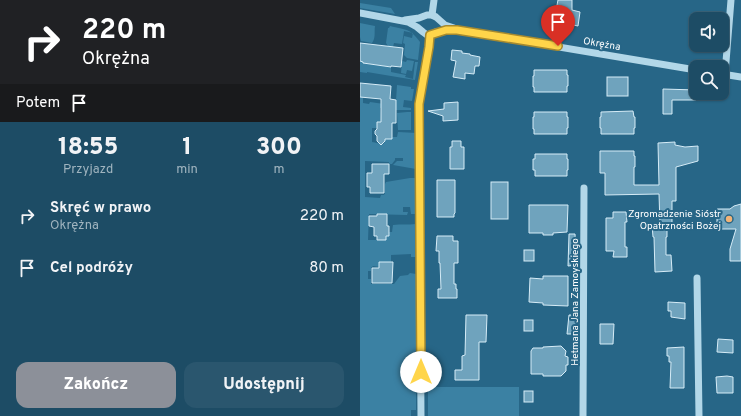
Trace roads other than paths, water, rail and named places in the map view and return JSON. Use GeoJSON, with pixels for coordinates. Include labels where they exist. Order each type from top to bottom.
{"type":"FeatureCollection","features":[{"type":"Feature","properties":{"kind":"street"},"geometry":{"type":"LineString","coordinates":[[403,20],[432,15],[434,0]]}},
{"type":"Feature","properties":{"kind":"street"},"geometry":{"type":"LineString","coordinates":[[725,60],[731,0]]}},
{"type":"Feature","properties":{"kind":"street"},"geometry":{"type":"LineString","coordinates":[[360,13],[403,20],[411,23],[425,34],[433,34]]}},
{"type":"Feature","properties":{"kind":"street","name":"Okrężna"},"geometry":{"type":"LineString","coordinates":[[432,15],[445,25],[457,30]]}},
{"type":"Feature","properties":{"kind":"street"},"geometry":{"type":"LineString","coordinates":[[421,30],[420,22],[423,16]]}},
{"type":"Feature","properties":{"kind":"street"},"geometry":{"type":"LineString","coordinates":[[421,416],[419,104],[429,47],[433,34],[440,26],[439,20]]}},
{"type":"Feature","properties":{"kind":"street","name":"Okrężna"},"geometry":{"type":"LineString","coordinates":[[433,34],[446,30],[457,30],[689,69]]}},
{"type":"Feature","properties":{"kind":"street"},"geometry":{"type":"LineString","coordinates":[[729,75],[741,77]]}},
{"type":"Feature","properties":{"kind":"street","name":"Hetmana Jana Zamoyskiego"},"geometry":{"type":"LineString","coordinates":[[583,416],[584,188]]}},
{"type":"Feature","properties":{"kind":"street"},"geometry":{"type":"LineString","coordinates":[[697,278],[699,416]]}},
{"type":"Feature","properties":{"kind":"place","name":"Zgromadzenie Sióstr Opatrzności Bożej"},"geometry":{"type":"Point","coordinates":[729,219]}}]}
